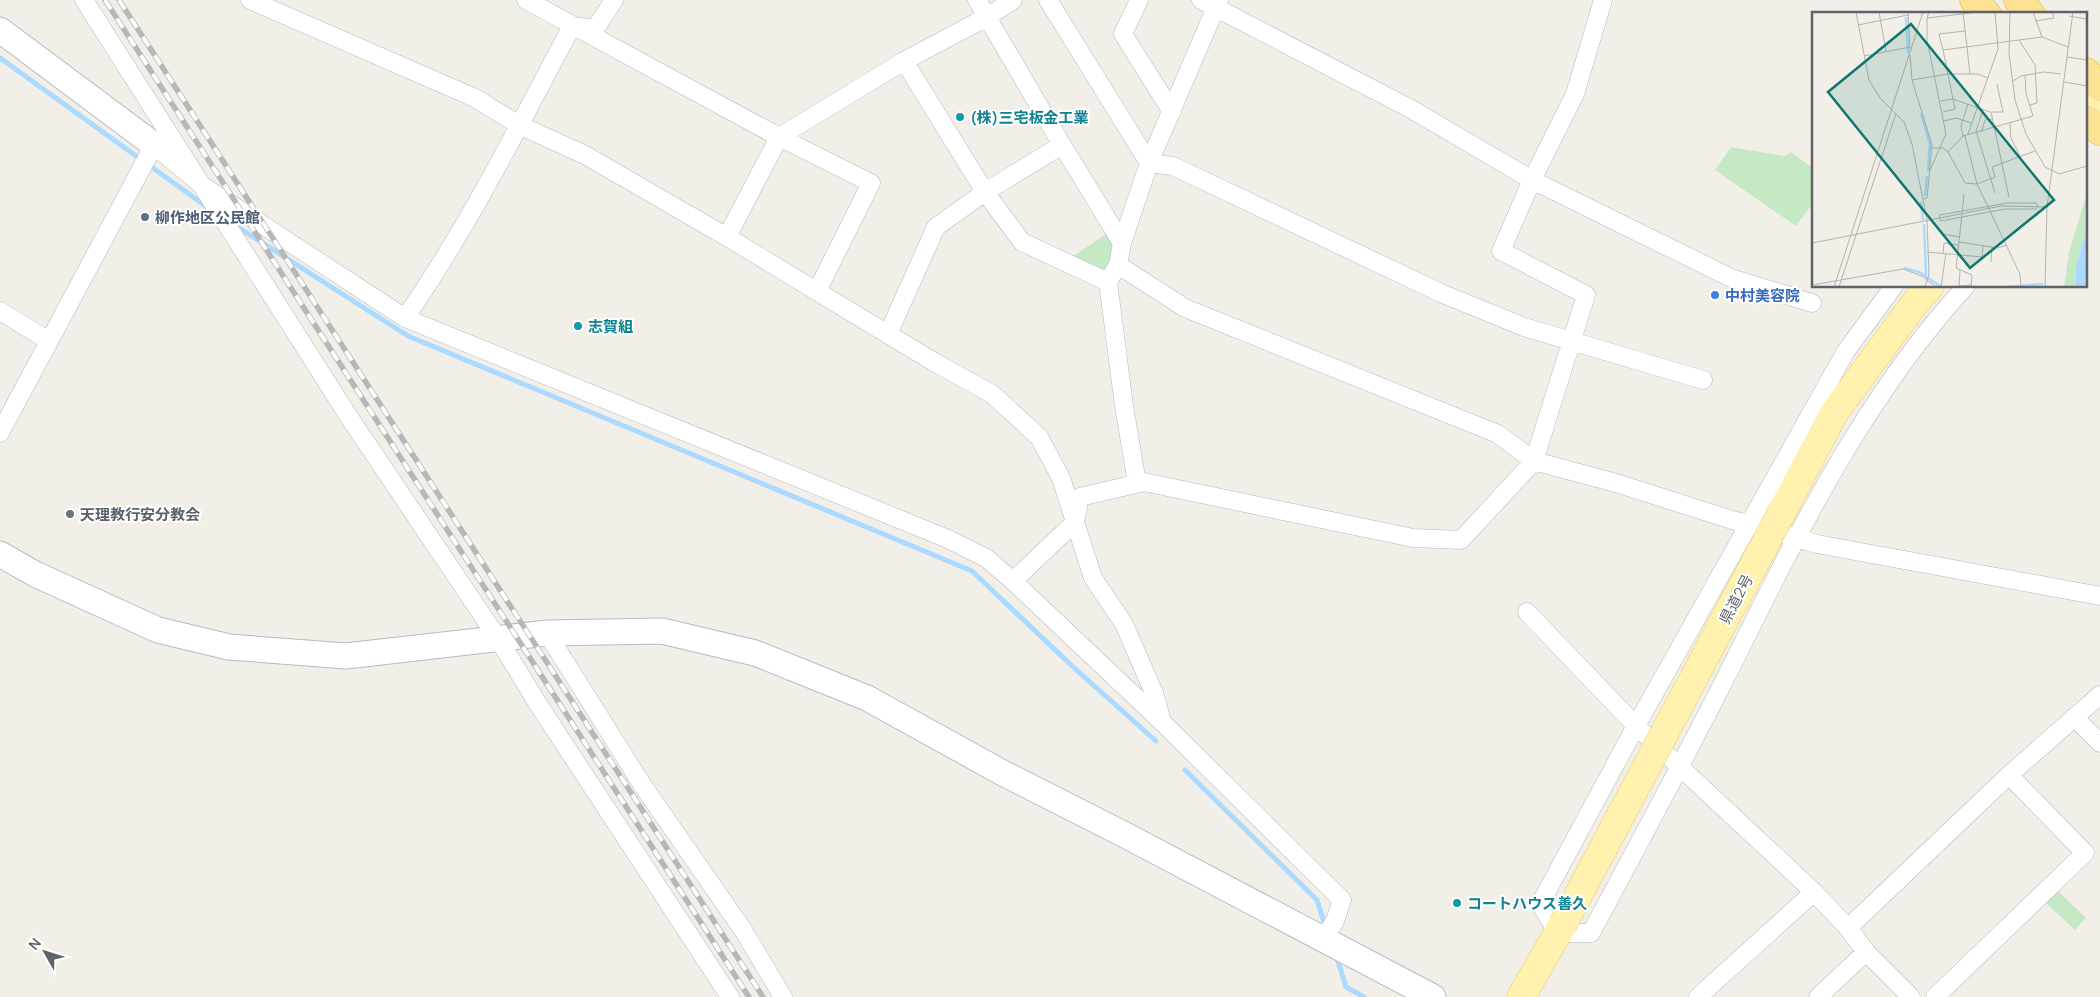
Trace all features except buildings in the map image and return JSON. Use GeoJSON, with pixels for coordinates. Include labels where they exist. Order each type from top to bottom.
{"type":"FeatureCollection","features":[{"type":"Feature","properties":{"kind":"highway"},"geometry":{"type":"LineString","coordinates":[[1974,0],[1985,12]]}},
{"type":"Feature","properties":{"kind":"highway"},"geometry":{"type":"LineString","coordinates":[[2018,0],[2029,12]]}},
{"type":"Feature","properties":{"kind":"highway"},"geometry":{"type":"LineString","coordinates":[[2088,74],[2100,86]]}},
{"type":"Feature","properties":{"kind":"highway"},"geometry":{"type":"LineString","coordinates":[[2088,121],[2100,131]]}},
{"type":"Feature","properties":{"kind":"main road"},"geometry":{"type":"LineString","coordinates":[[2088,113],[2100,100]]}},
{"type":"Feature","properties":{"kind":"main road","name":"県道2号"},"geometry":{"type":"LineString","coordinates":[[1521,997],[1560,928],[1834,413],[1915,303],[1928,288]]}},
{"type":"Feature","properties":{"kind":"street"},"geometry":{"type":"LineString","coordinates":[[84,0],[349,417],[499,640],[538,704],[730,997]]}},
{"type":"Feature","properties":{"kind":"street"},"geometry":{"type":"LineString","coordinates":[[250,0],[475,98],[519,125],[585,155],[992,394],[1039,437],[1061,478],[1093,578],[1124,624],[1154,693],[1162,722]]}},
{"type":"Feature","properties":{"kind":"street"},"geometry":{"type":"LineString","coordinates":[[526,0],[779,137],[871,183],[816,291]]}},
{"type":"Feature","properties":{"kind":"street"},"geometry":{"type":"LineString","coordinates":[[572,26],[595,29],[614,0]]}},
{"type":"Feature","properties":{"kind":"street"},"geometry":{"type":"LineString","coordinates":[[978,0],[1062,145],[1122,243]]}},
{"type":"Feature","properties":{"kind":"street"},"geometry":{"type":"LineString","coordinates":[[727,237],[779,137],[904,61],[987,17],[1013,0]]}},
{"type":"Feature","properties":{"kind":"street"},"geometry":{"type":"LineString","coordinates":[[1048,0],[1149,163]]}},
{"type":"Feature","properties":{"kind":"street"},"geometry":{"type":"LineString","coordinates":[[1139,0],[1123,34],[1172,112]]}},
{"type":"Feature","properties":{"kind":"street"},"geometry":{"type":"LineString","coordinates":[[1013,580],[1075,522],[1080,497],[1137,483],[1200,492],[1413,538],[1461,540],[1534,461],[1586,295],[1501,251],[1532,180],[1575,94],[1603,0]]}},
{"type":"Feature","properties":{"kind":"street"},"geometry":{"type":"LineString","coordinates":[[1137,483],[1124,406],[1108,282],[1118,265],[1122,243],[1149,163],[1172,112],[1212,3],[1411,109],[1532,180],[1731,278],[1812,303]]}},
{"type":"Feature","properties":{"kind":"street"},"geometry":{"type":"LineString","coordinates":[[405,318],[429,283],[519,125],[572,26]]}},
{"type":"Feature","properties":{"kind":"street"},"geometry":{"type":"LineString","coordinates":[[0,30],[154,145],[203,186],[405,318],[948,539],[986,558],[1013,580],[1162,722],[1342,900],[1335,921],[1323,939]]}},
{"type":"Feature","properties":{"kind":"street"},"geometry":{"type":"LineString","coordinates":[[904,61],[985,192],[1022,242],[1108,282]]}},
{"type":"Feature","properties":{"kind":"street"},"geometry":{"type":"LineString","coordinates":[[0,433],[154,145]]}},
{"type":"Feature","properties":{"kind":"street"},"geometry":{"type":"LineString","coordinates":[[888,334],[936,227],[985,192],[1062,145]]}},
{"type":"Feature","properties":{"kind":"street"},"geometry":{"type":"LineString","coordinates":[[1149,163],[1173,166],[1443,294],[1524,326],[1702,380]]}},
{"type":"Feature","properties":{"kind":"street"},"geometry":{"type":"LineString","coordinates":[[1118,265],[1185,308],[1498,434],[1534,461],[1616,483],[1732,520],[1749,522],[1796,538],[2100,596]]}},
{"type":"Feature","properties":{"kind":"street"},"geometry":{"type":"LineString","coordinates":[[1893,288],[1846,351],[1636,726],[1540,904],[1560,928],[1591,933],[1681,766],[1796,538],[1874,403],[1931,324],[1964,288]]}},
{"type":"Feature","properties":{"kind":"street"},"geometry":{"type":"LineString","coordinates":[[0,311],[49,341]]}},
{"type":"Feature","properties":{"kind":"street"},"geometry":{"type":"LineString","coordinates":[[0,554],[35,574],[158,630],[229,647],[346,656],[548,633],[662,631],[755,653],[867,698],[1001,772],[1433,997]]}},
{"type":"Feature","properties":{"kind":"street"},"geometry":{"type":"LineString","coordinates":[[1526,612],[1636,726],[1814,892],[1848,928],[1866,952],[1911,997]]}},
{"type":"Feature","properties":{"kind":"street"},"geometry":{"type":"LineString","coordinates":[[548,633],[643,786],[742,930],[783,997]]}},
{"type":"Feature","properties":{"kind":"street"},"geometry":{"type":"LineString","coordinates":[[1848,928],[2009,775],[2100,696]]}},
{"type":"Feature","properties":{"kind":"street"},"geometry":{"type":"LineString","coordinates":[[2074,717],[2100,743]]}},
{"type":"Feature","properties":{"kind":"street"},"geometry":{"type":"LineString","coordinates":[[1935,997],[2085,853],[2009,775]]}},
{"type":"Feature","properties":{"kind":"street"},"geometry":{"type":"LineString","coordinates":[[1698,997],[1814,892]]}},
{"type":"Feature","properties":{"kind":"street"},"geometry":{"type":"LineString","coordinates":[[1818,997],[1866,952]]}},
{"type":"Feature","properties":{"kind":"green space"},"geometry":{"type":"Polygon","coordinates":[[[1731,147],[1785,156],[1791,152],[1812,168],[1812,205],[1796,226],[1715,170],[1731,147]]]}},
{"type":"Feature","properties":{"kind":"green space"},"geometry":{"type":"Polygon","coordinates":[[[1109,232],[1117,247],[1112,266],[1101,271],[1072,257],[1109,232]]]}},
{"type":"Feature","properties":{"kind":"green space"},"geometry":{"type":"Polygon","coordinates":[[[2058,891],[2086,918],[2075,930],[2046,903],[2058,891]]]}},
{"type":"Feature","properties":{"kind":"waterway"},"geometry":{"type":"LineString","coordinates":[[0,58],[207,207]]}},
{"type":"Feature","properties":{"kind":"waterway"},"geometry":{"type":"LineString","coordinates":[[233,224],[408,336],[972,571],[1072,666],[1156,741]]}},
{"type":"Feature","properties":{"kind":"waterway"},"geometry":{"type":"LineString","coordinates":[[1185,770],[1317,900],[1326,928]]}},
{"type":"Feature","properties":{"kind":"waterway"},"geometry":{"type":"LineString","coordinates":[[1336,955],[1346,987],[1364,997]]}},
{"type":"Feature","properties":{"kind":"railway"},"geometry":{"type":"LineString","coordinates":[[105,0],[749,997]]}},
{"type":"Feature","properties":{"kind":"railway"},"geometry":{"type":"LineString","coordinates":[[119,0],[763,997]]}},
{"type":"Feature","properties":{"kind":"place","name":"(株)三宅板金工業"},"geometry":{"type":"Point","coordinates":[960,117]}},
{"type":"Feature","properties":{"kind":"place","name":"柳作地区公民館"},"geometry":{"type":"Point","coordinates":[145,217]}},
{"type":"Feature","properties":{"kind":"place","name":"中村美容院"},"geometry":{"type":"Point","coordinates":[1715,295]}},
{"type":"Feature","properties":{"kind":"place","name":"志賀組"},"geometry":{"type":"Point","coordinates":[578,326]}},
{"type":"Feature","properties":{"kind":"place","name":"天理教行安分教会"},"geometry":{"type":"Point","coordinates":[70,514]}},
{"type":"Feature","properties":{"kind":"place","name":"コートハウス善久"},"geometry":{"type":"Point","coordinates":[1457,903]}}]}
